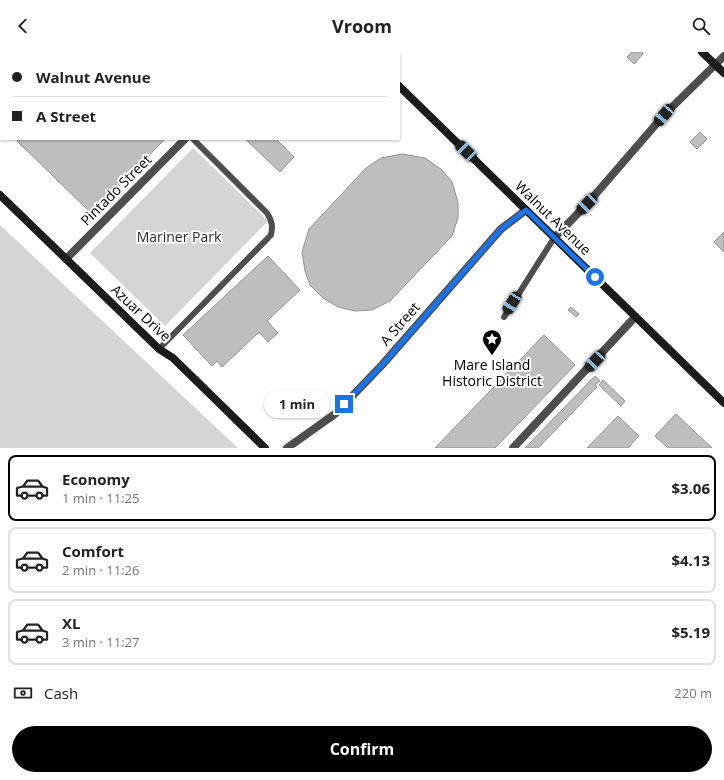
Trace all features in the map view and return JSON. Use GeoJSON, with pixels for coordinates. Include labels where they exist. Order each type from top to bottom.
{"type":"FeatureCollection","features":[{"type":"Feature","properties":{"kind":"street"},"geometry":{"type":"LineString","coordinates":[[702,52],[724,73]]}},
{"type":"Feature","properties":{"kind":"street"},"geometry":{"type":"LineString","coordinates":[[554,238],[587,204],[664,115],[724,56]]}},
{"type":"Feature","properties":{"kind":"street","name":"Walnut Avenue"},"geometry":{"type":"LineString","coordinates":[[400,87],[724,403]]}},
{"type":"Feature","properties":{"kind":"street","name":"Pintado Street"},"geometry":{"type":"LineString","coordinates":[[66,259],[184,140]]}},
{"type":"Feature","properties":{"kind":"street","name":"Azuar Drive"},"geometry":{"type":"LineString","coordinates":[[0,195],[159,349],[173,358],[265,448]]}},
{"type":"Feature","properties":{"kind":"street","name":"A Street"},"geometry":{"type":"LineString","coordinates":[[287,448],[335,414],[382,365],[501,229],[526,210]]}},
{"type":"Feature","properties":{"kind":"street"},"geometry":{"type":"LineString","coordinates":[[513,448],[635,317]]}},
{"type":"Feature","properties":{"kind":"lane"},"geometry":{"type":"LineString","coordinates":[[159,349],[271,235],[273,228],[272,220],[267,213],[194,140]]}},
{"type":"Feature","properties":{"kind":"lane"},"geometry":{"type":"LineString","coordinates":[[504,317],[554,238]]}},
{"type":"Feature","properties":{"kind":"green space","name":"Mariner Park"},"geometry":{"type":"Polygon","coordinates":[[[193,148],[268,221],[165,326],[90,253],[193,148]]]}},
{"type":"Feature","properties":{"kind":"green space"},"geometry":{"type":"Polygon","coordinates":[[[0,225],[238,448],[0,448],[0,225]]]}},
{"type":"Feature","properties":{"kind":"building"},"geometry":{"type":"Polygon","coordinates":[[[632,52],[642,52],[643,54],[634,64],[627,57],[632,52]]]}},
{"type":"Feature","properties":{"kind":"building"},"geometry":{"type":"Polygon","coordinates":[[[700,132],[707,139],[697,149],[690,142],[700,132]]]}},
{"type":"Feature","properties":{"kind":"building"},"geometry":{"type":"Polygon","coordinates":[[[18,140],[164,140],[92,214],[17,141],[18,140]]]}},
{"type":"Feature","properties":{"kind":"building"},"geometry":{"type":"Polygon","coordinates":[[[246,140],[277,140],[294,157],[280,172],[246,140]]]}},
{"type":"Feature","properties":{"kind":"building"},"geometry":{"type":"Polygon","coordinates":[[[402,154],[425,158],[442,170],[452,182],[458,202],[458,218],[452,236],[390,301],[372,310],[355,311],[338,307],[323,298],[310,285],[305,271],[302,252],[309,229],[366,168],[381,158],[402,154]]]}},
{"type":"Feature","properties":{"kind":"building"},"geometry":{"type":"Polygon","coordinates":[[[724,232],[724,252],[714,242],[724,232]]]}},
{"type":"Feature","properties":{"kind":"building"},"geometry":{"type":"Polygon","coordinates":[[[268,256],[300,290],[267,321],[278,333],[268,342],[259,332],[222,367],[217,361],[212,366],[183,335],[268,256]]]}},
{"type":"Feature","properties":{"kind":"building"},"geometry":{"type":"Polygon","coordinates":[[[571,307],[579,314],[576,317],[568,310],[571,307]]]}},
{"type":"Feature","properties":{"kind":"building"},"geometry":{"type":"Polygon","coordinates":[[[544,335],[575,365],[495,448],[435,448],[544,335]]]}},
{"type":"Feature","properties":{"kind":"building"},"geometry":{"type":"Polygon","coordinates":[[[595,376],[600,381],[595,385],[597,387],[538,448],[525,448],[595,376]]]}},
{"type":"Feature","properties":{"kind":"building"},"geometry":{"type":"Polygon","coordinates":[[[603,380],[625,401],[621,406],[599,385],[603,380]]]}},
{"type":"Feature","properties":{"kind":"building"},"geometry":{"type":"Polygon","coordinates":[[[676,414],[712,448],[668,448],[655,436],[676,414]]]}},
{"type":"Feature","properties":{"kind":"building"},"geometry":{"type":"Polygon","coordinates":[[[618,416],[639,436],[628,448],[587,448],[618,416]]]}},
{"type":"Feature","properties":{"kind":"place","name":"Mare Island Historic District"},"geometry":{"type":"Point","coordinates":[492,356]}},
{"type":"Feature","properties":{"kind":"route"},"geometry":{"type":"LineString","coordinates":[[344,404],[382,365],[501,229],[526,210],[595,277]]}}]}
